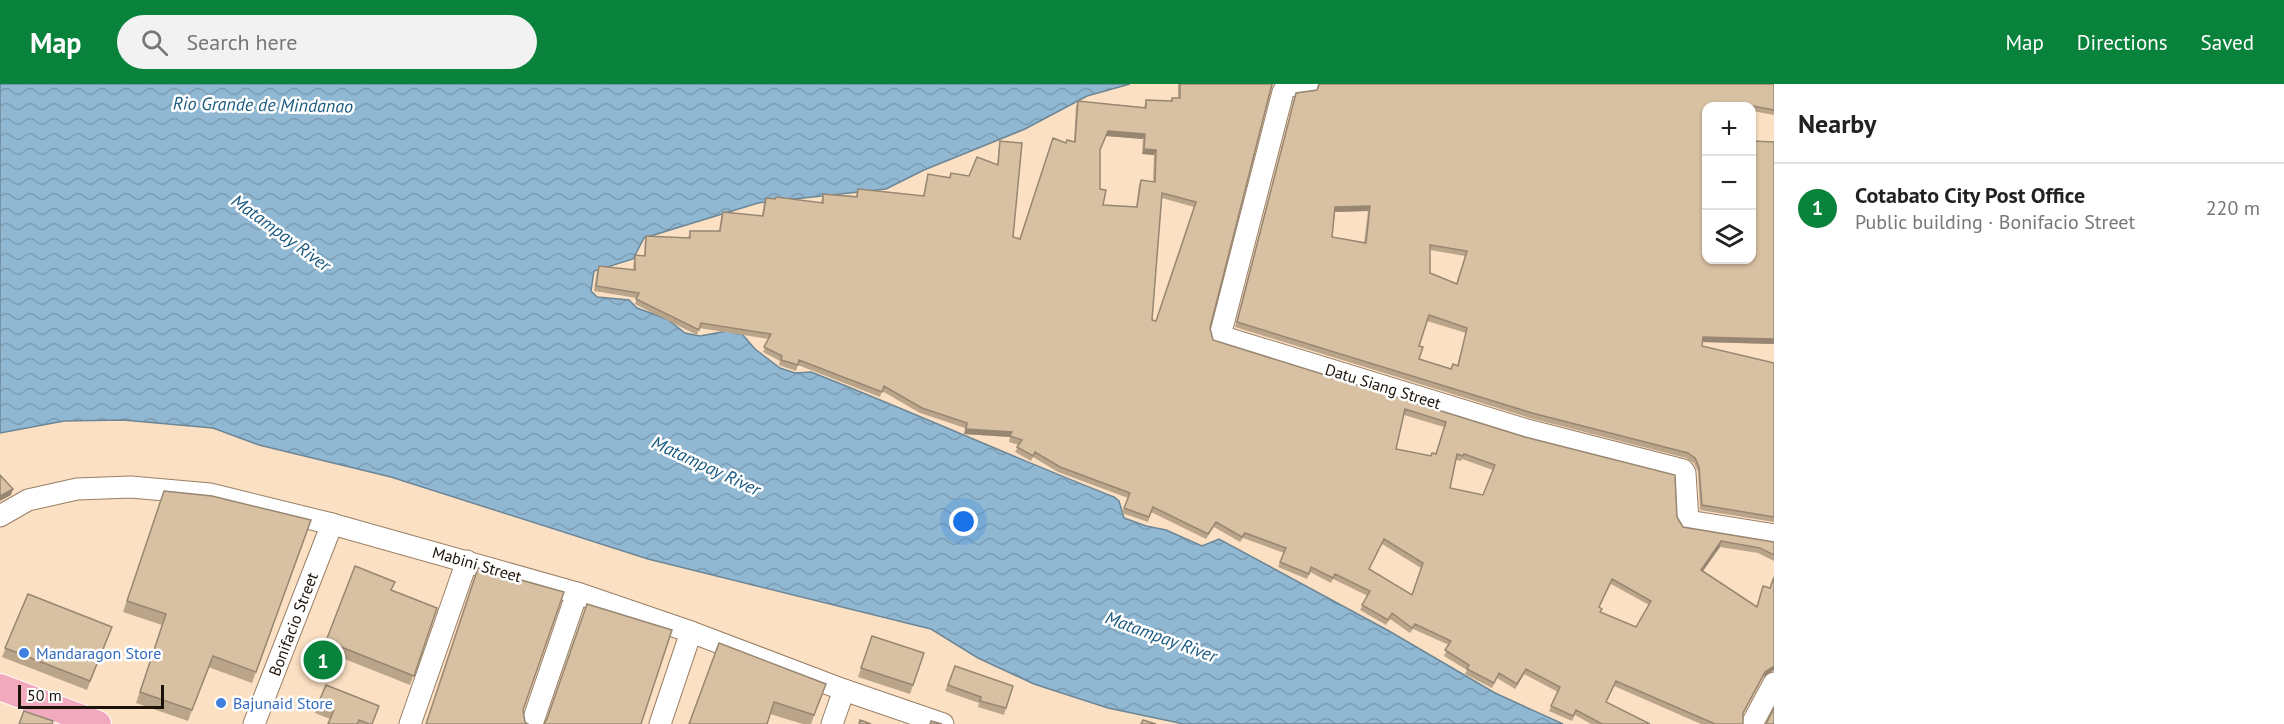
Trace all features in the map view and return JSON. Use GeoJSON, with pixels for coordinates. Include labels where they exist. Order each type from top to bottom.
{"type":"FeatureCollection","features":[{"type":"Feature","properties":{"kind":"main road"},"geometry":{"type":"LineString","coordinates":[[0,687],[98,724]]}},
{"type":"Feature","properties":{"kind":"street","name":"Datu Siang Street"},"geometry":{"type":"LineString","coordinates":[[1308,84],[1287,86],[1283,92],[1220,336],[1527,430],[1683,470],[1688,521],[1774,535]]}},
{"type":"Feature","properties":{"kind":"street","name":"Mabini Street"},"geometry":{"type":"LineString","coordinates":[[0,516],[28,500],[55,492],[109,487],[210,495],[332,524],[577,593],[943,724]]}},
{"type":"Feature","properties":{"kind":"street","name":"Bonifacio Street"},"geometry":{"type":"LineString","coordinates":[[254,724],[332,524]]}},
{"type":"Feature","properties":{"kind":"street"},"geometry":{"type":"LineString","coordinates":[[410,724],[467,561]]}},
{"type":"Feature","properties":{"kind":"street"},"geometry":{"type":"LineString","coordinates":[[532,724],[577,593]]}},
{"type":"Feature","properties":{"kind":"street"},"geometry":{"type":"LineString","coordinates":[[660,724],[691,632]]}},
{"type":"Feature","properties":{"kind":"street"},"geometry":{"type":"LineString","coordinates":[[1752,724],[1774,683]]}},
{"type":"Feature","properties":{"kind":"street"},"geometry":{"type":"LineString","coordinates":[[832,724],[843,690]]}},
{"type":"Feature","properties":{"kind":"water"},"geometry":{"type":"Polygon","coordinates":[[[0,84],[1130,84],[1087,96],[1025,129],[924,170],[886,189],[758,203],[644,238],[633,259],[594,271],[591,291],[597,297],[629,300],[637,308],[667,319],[685,333],[700,336],[727,331],[742,334],[755,349],[780,368],[795,373],[811,372],[1114,497],[1119,501],[1124,518],[1166,530],[1202,546],[1219,539],[1389,631],[1495,693],[1563,724],[1184,724],[1108,708],[1034,684],[978,658],[931,629],[648,559],[391,477],[259,445],[213,428],[123,420],[64,421],[0,433],[0,84]]]}},
{"type":"Feature","properties":{"kind":"building"},"geometry":{"type":"Polygon","coordinates":[[[1180,84],[1272,84],[1210,328],[1213,340],[1525,437],[1675,475],[1677,517],[1683,527],[1774,542],[1774,555],[1760,548],[1721,541],[1701,570],[1757,607],[1763,586],[1770,588],[1774,577],[1774,666],[1765,672],[1743,713],[1743,724],[1715,724],[1616,681],[1606,702],[1650,724],[1602,724],[1576,710],[1573,716],[1551,706],[1560,687],[1526,669],[1517,684],[1499,673],[1494,683],[1467,669],[1469,665],[1445,650],[1451,641],[1415,624],[1412,628],[1392,613],[1388,620],[1362,605],[1370,591],[1335,574],[1333,578],[1311,567],[1309,574],[1280,562],[1286,548],[1245,533],[1242,537],[1216,522],[1208,534],[1153,507],[1149,517],[1124,508],[1130,493],[1060,467],[1035,452],[1033,456],[1017,447],[1022,440],[1010,436],[1012,432],[966,429],[967,423],[922,408],[884,386],[882,392],[799,360],[798,365],[781,360],[782,356],[764,347],[771,334],[701,323],[699,330],[636,299],[639,293],[596,286],[599,266],[635,270],[635,255],[645,256],[646,236],[690,238],[690,231],[720,231],[723,212],[763,216],[766,198],[775,199],[776,197],[823,203],[823,194],[857,197],[858,189],[924,196],[928,174],[950,178],[951,173],[969,176],[977,157],[998,165],[1000,141],[1022,143],[1013,237],[1020,239],[1053,138],[1066,143],[1067,140],[1075,142],[1078,101],[1146,108],[1146,100],[1172,101],[1172,98],[1180,98],[1180,84]],[[1108,131],[1100,150],[1100,189],[1106,190],[1103,205],[1137,207],[1141,180],[1155,182],[1156,150],[1144,149],[1145,134],[1108,131]],[[1162,193],[1152,320],[1156,321],[1196,202],[1162,193]],[[1405,409],[1396,449],[1431,456],[1432,453],[1436,454],[1446,422],[1405,409]],[[1457,454],[1450,488],[1483,495],[1495,465],[1464,454],[1463,456],[1457,454]],[[1384,539],[1369,569],[1412,595],[1423,563],[1384,539]],[[1612,579],[1599,607],[1602,609],[1600,612],[1636,627],[1651,601],[1612,579]]]}},
{"type":"Feature","properties":{"kind":"building"},"geometry":{"type":"Polygon","coordinates":[[[1319,84],[1774,84],[1774,110],[1756,107],[1756,102],[1702,102],[1702,264],[1756,264],[1756,141],[1774,142],[1774,339],[1703,337],[1702,346],[1774,363],[1774,517],[1702,505],[1699,467],[1695,458],[1688,453],[1532,413],[1237,322],[1296,93],[1317,90],[1319,84]],[[1370,206],[1335,207],[1332,237],[1366,243],[1370,206]],[[1430,245],[1430,273],[1457,284],[1467,251],[1430,245]],[[1429,315],[1419,346],[1423,347],[1419,359],[1451,369],[1453,364],[1458,366],[1467,328],[1429,315]]]}},
{"type":"Feature","properties":{"kind":"building"},"geometry":{"type":"Polygon","coordinates":[[[0,475],[13,489],[0,496],[0,475]]]}},
{"type":"Feature","properties":{"kind":"building"},"geometry":{"type":"Polygon","coordinates":[[[164,491],[212,496],[311,520],[256,672],[213,656],[192,710],[140,692],[166,614],[127,601],[164,491]]]}},
{"type":"Feature","properties":{"kind":"building"},"geometry":{"type":"Polygon","coordinates":[[[355,566],[395,582],[391,590],[437,608],[414,676],[326,641],[355,566]]]}},
{"type":"Feature","properties":{"kind":"building"},"geometry":{"type":"Polygon","coordinates":[[[478,568],[564,592],[523,710],[525,722],[528,724],[426,724],[478,568]]]}},
{"type":"Feature","properties":{"kind":"building"},"geometry":{"type":"Polygon","coordinates":[[[28,594],[112,627],[90,681],[5,648],[28,594]]]}},
{"type":"Feature","properties":{"kind":"building"},"geometry":{"type":"Polygon","coordinates":[[[587,604],[672,630],[641,724],[544,724],[587,604]]]}},
{"type":"Feature","properties":{"kind":"building"},"geometry":{"type":"Polygon","coordinates":[[[872,636],[924,653],[913,685],[861,668],[872,636]]]}},
{"type":"Feature","properties":{"kind":"building"},"geometry":{"type":"Polygon","coordinates":[[[719,643],[826,684],[814,715],[774,702],[767,724],[689,724],[719,643]]]}},
{"type":"Feature","properties":{"kind":"building"},"geometry":{"type":"Polygon","coordinates":[[[955,666],[1013,686],[1006,708],[980,701],[981,697],[948,685],[955,666]]]}},
{"type":"Feature","properties":{"kind":"building"},"geometry":{"type":"Polygon","coordinates":[[[326,685],[379,706],[372,724],[359,720],[357,724],[328,724],[334,710],[318,704],[326,685]]]}},
{"type":"Feature","properties":{"kind":"building"},"geometry":{"type":"Polygon","coordinates":[[[1774,708],[1774,724],[1766,724],[1774,708]]]}},
{"type":"Feature","properties":{"kind":"building"},"geometry":{"type":"Polygon","coordinates":[[[24,711],[53,721],[52,724],[19,724],[24,711]]]}},
{"type":"Feature","properties":{"kind":"building"},"geometry":{"type":"Polygon","coordinates":[[[860,720],[871,724],[859,724],[860,720]]]}},
{"type":"Feature","properties":{"kind":"building"},"geometry":{"type":"Polygon","coordinates":[[[1143,720],[1156,724],[1141,724],[1143,720]]]}},
{"type":"Feature","properties":{"kind":"place","name":"Mandaragon Store"},"geometry":{"type":"Point","coordinates":[24,653]}},
{"type":"Feature","properties":{"kind":"place","name":"Cotabato City Post Office"},"geometry":{"type":"Point","coordinates":[323,660]}},
{"type":"Feature","properties":{"kind":"place","name":"Bajunaid Store"},"geometry":{"type":"Point","coordinates":[221,703]}},
{"type":"Feature","properties":{"kind":"water label","name":"Rio Grande de Mindanao"},"geometry":{"type":"Point","coordinates":[263,105]}},
{"type":"Feature","properties":{"kind":"water label","name":"Matampay River"},"geometry":{"type":"Point","coordinates":[281,233]}},
{"type":"Feature","properties":{"kind":"water label","name":"Matampay River"},"geometry":{"type":"Point","coordinates":[706,466]}},
{"type":"Feature","properties":{"kind":"water label","name":"Matampay River"},"geometry":{"type":"Point","coordinates":[1161,637]}}]}
